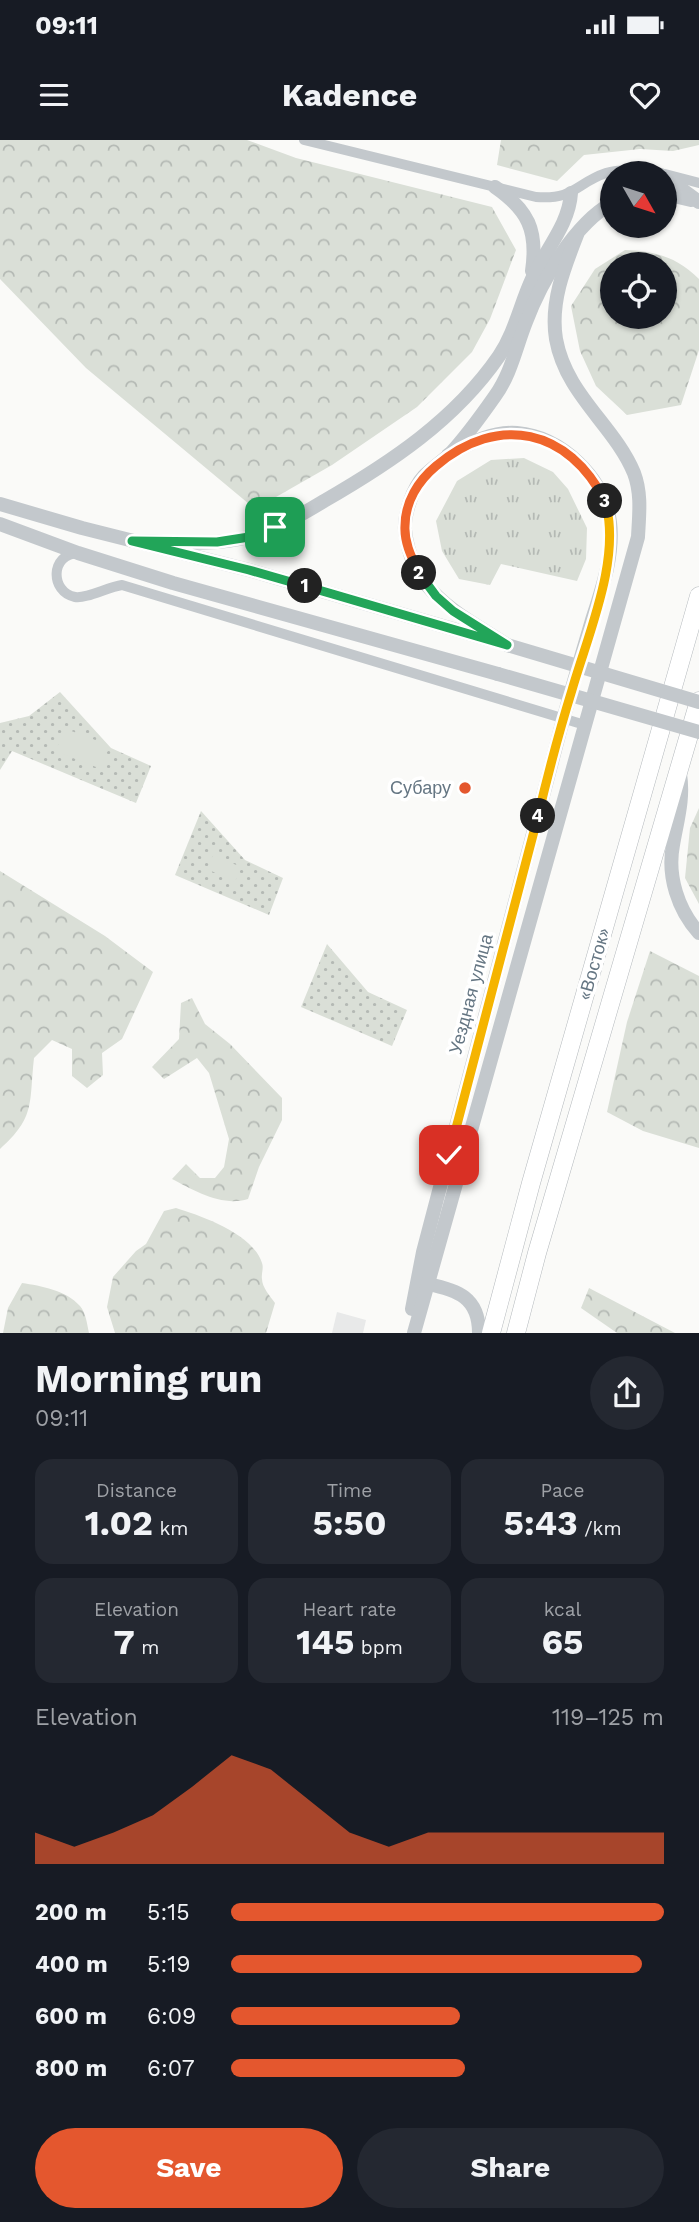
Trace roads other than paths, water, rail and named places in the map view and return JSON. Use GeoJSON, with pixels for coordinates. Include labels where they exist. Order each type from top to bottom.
{"type":"FeatureCollection","features":[{"type":"Feature","properties":{"kind":"highway","name":"«Восток»"},"geometry":{"type":"LineString","coordinates":[[491,1333],[699,596]]}},
{"type":"Feature","properties":{"kind":"highway","name":"«Восток»"},"geometry":{"type":"LineString","coordinates":[[516,1333],[540,1242],[699,701]]}},
{"type":"Feature","properties":{"kind":"street"},"geometry":{"type":"LineString","coordinates":[[304,140],[536,197],[558,197],[571,193],[600,177]]}},
{"type":"Feature","properties":{"kind":"street"},"geometry":{"type":"LineString","coordinates":[[350,152],[353,140]]}},
{"type":"Feature","properties":{"kind":"street"},"geometry":{"type":"LineString","coordinates":[[677,178],[699,183]]}},
{"type":"Feature","properties":{"kind":"street"},"geometry":{"type":"LineString","coordinates":[[677,185],[699,202]]}},
{"type":"Feature","properties":{"kind":"street"},"geometry":{"type":"LineString","coordinates":[[495,187],[516,202],[532,233],[534,257],[525,324]]}},
{"type":"Feature","properties":{"kind":"street"},"geometry":{"type":"LineString","coordinates":[[132,541],[217,542],[249,537],[275,527],[357,482],[425,435],[475,386],[499,356],[516,326],[531,282],[570,208],[571,193]]}},
{"type":"Feature","properties":{"kind":"street"},"geometry":{"type":"LineString","coordinates":[[677,196],[699,202]]}},
{"type":"Feature","properties":{"kind":"street"},"geometry":{"type":"LineString","coordinates":[[507,645],[453,611],[436,596],[419,573],[409,551],[405,526],[410,499],[423,477],[448,456],[497,394],[512,364],[525,324],[546,281],[577,235],[600,212]]}},
{"type":"Feature","properties":{"kind":"street","name":"Уездная улица"},"geometry":{"type":"LineString","coordinates":[[414,1333],[423,1282],[638,537],[640,503],[634,474],[563,366],[556,338],[559,283],[577,235]]}},
{"type":"Feature","properties":{"kind":"street","name":"Уездная улица"},"geometry":{"type":"LineString","coordinates":[[423,1282],[423,1252],[563,718],[605,576],[611,542],[606,502],[596,482],[581,465],[561,450],[542,440],[517,433],[490,436],[448,456]]}},
{"type":"Feature","properties":{"kind":"street"},"geometry":{"type":"LineString","coordinates":[[0,504],[249,570],[699,701]]}},
{"type":"Feature","properties":{"kind":"street"},"geometry":{"type":"LineString","coordinates":[[3,524],[78,553],[173,583],[699,732]]}},
{"type":"Feature","properties":{"kind":"street"},"geometry":{"type":"LineString","coordinates":[[37,538],[53,550],[59,563]]}},
{"type":"Feature","properties":{"kind":"street"},"geometry":{"type":"LineString","coordinates":[[78,553],[65,555],[56,572],[58,581],[68,595],[85,597],[122,585],[585,724]]}},
{"type":"Feature","properties":{"kind":"street"},"geometry":{"type":"LineString","coordinates":[[679,770],[682,786],[672,849],[672,874],[683,910],[699,933]]}},
{"type":"Feature","properties":{"kind":"street"},"geometry":{"type":"LineString","coordinates":[[408,1333],[423,1282],[455,1290],[463,1296],[475,1313],[479,1333]]}},
{"type":"Feature","properties":{"kind":"place","name":"Субару"},"geometry":{"type":"Point","coordinates":[465,788]}}]}
